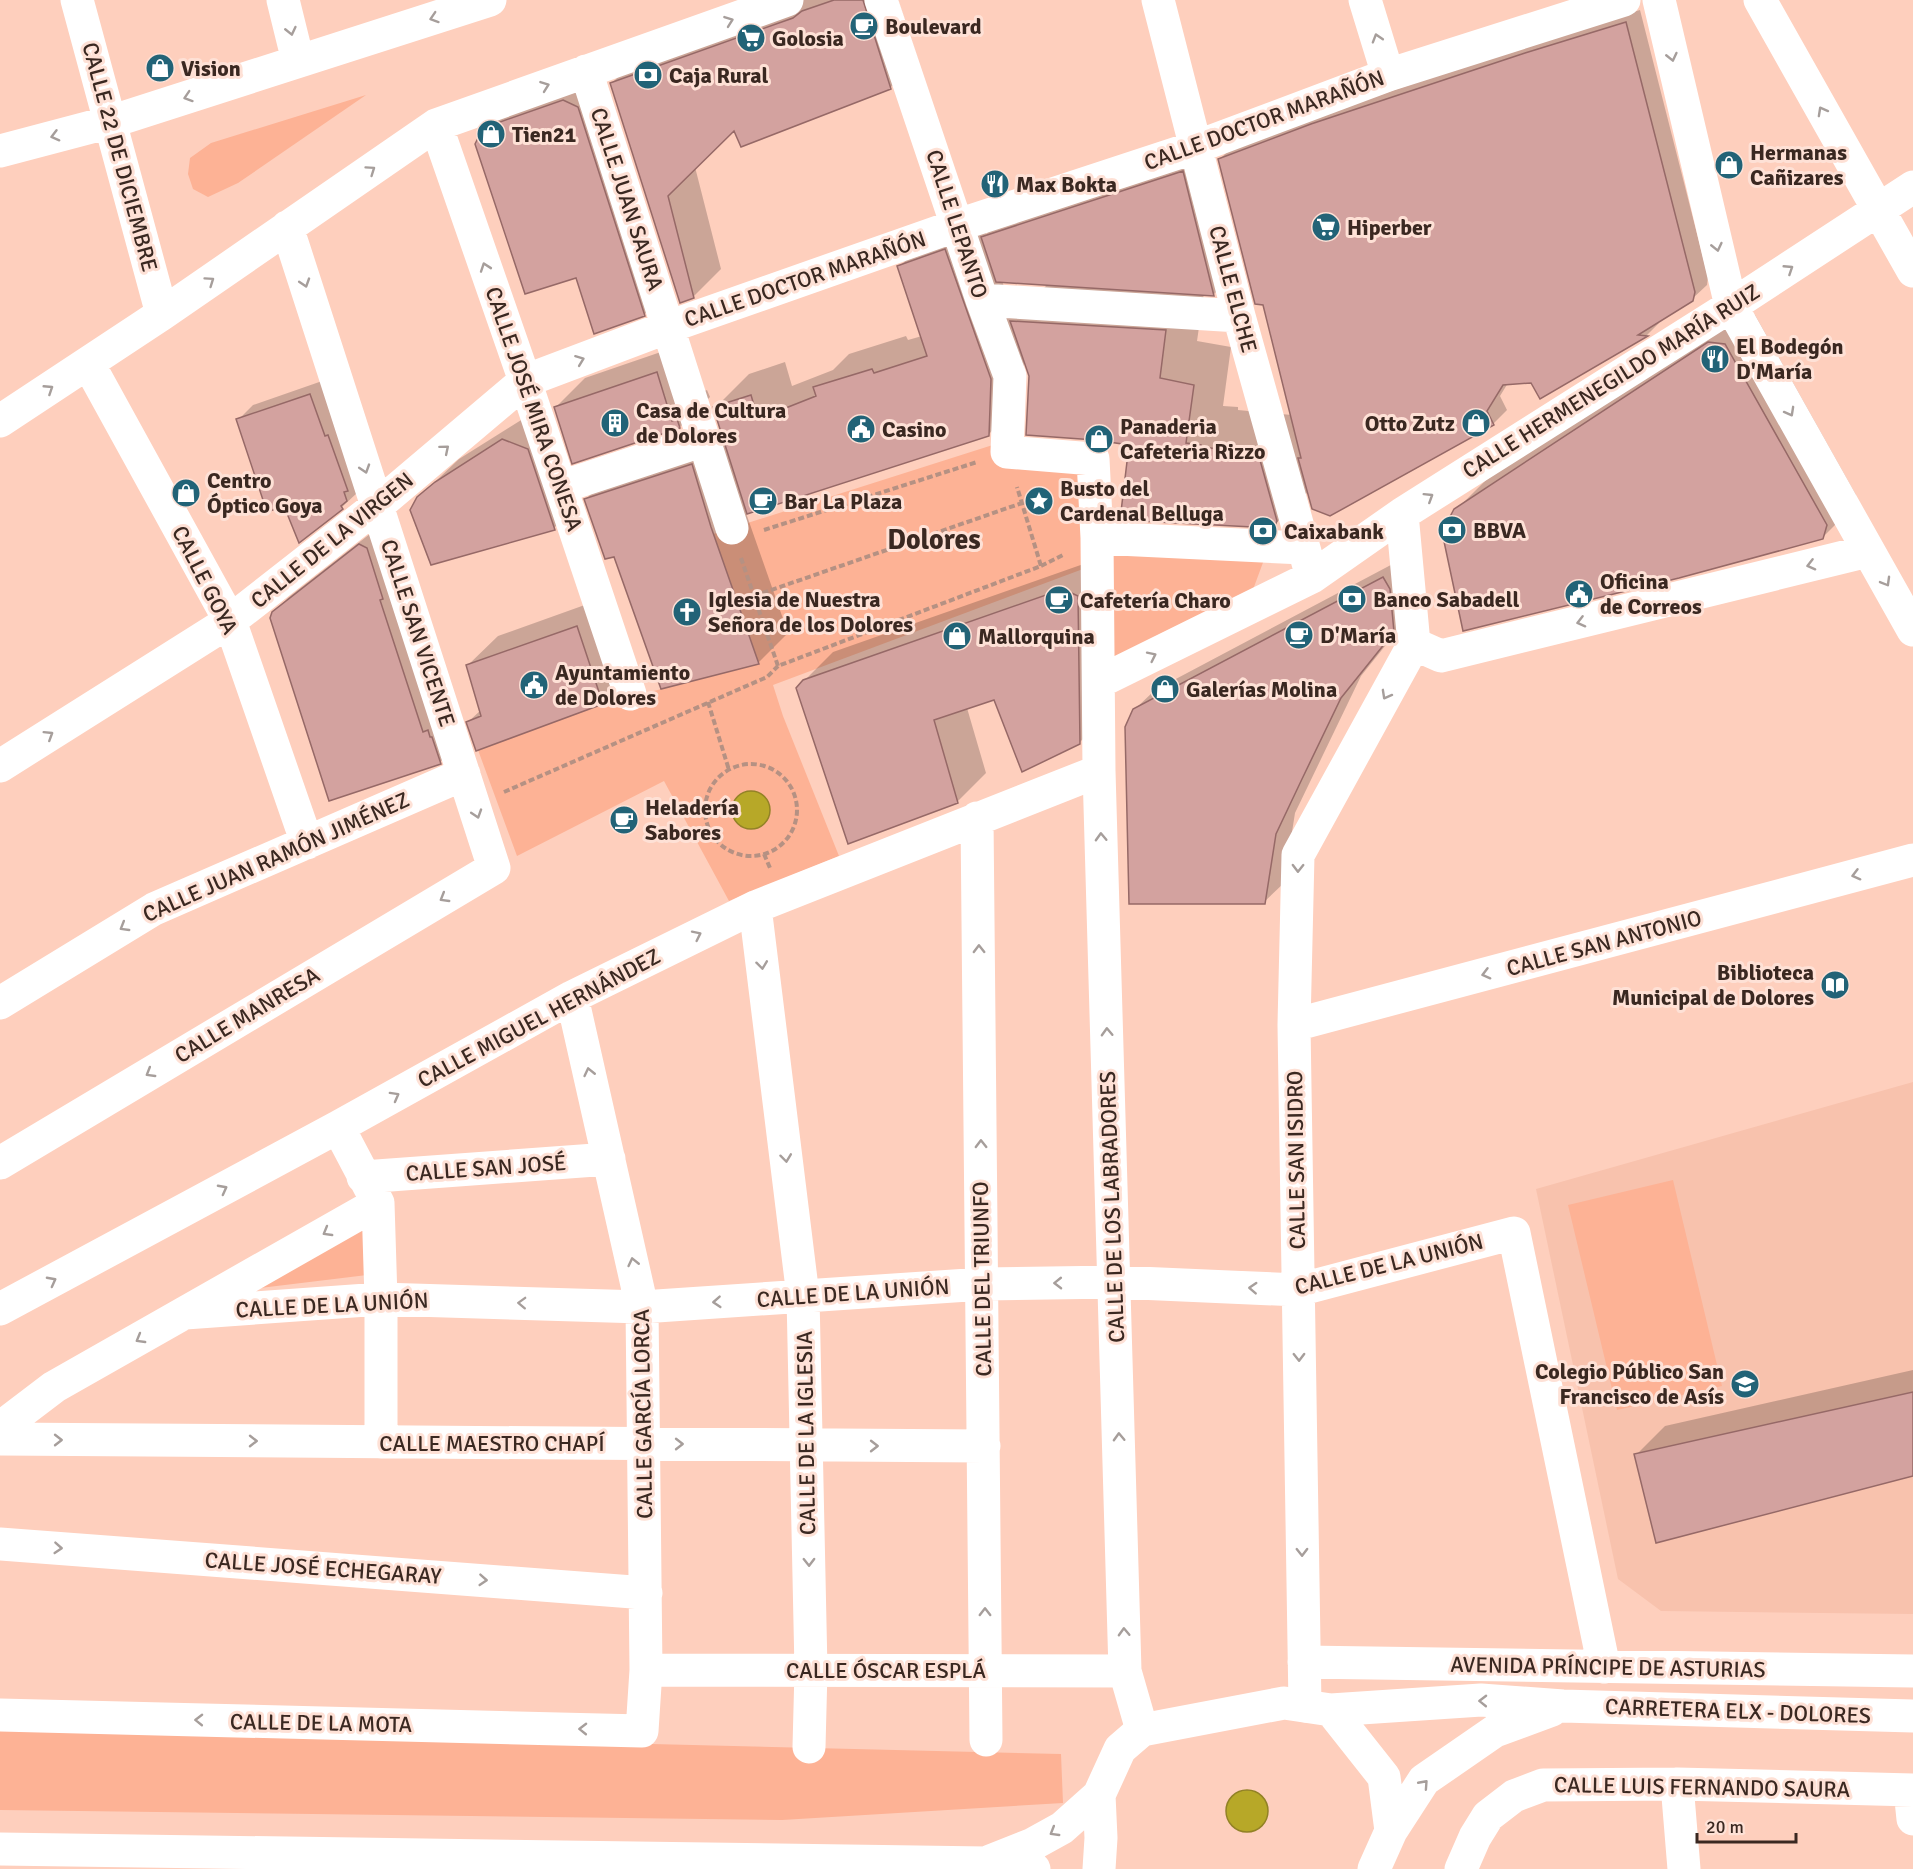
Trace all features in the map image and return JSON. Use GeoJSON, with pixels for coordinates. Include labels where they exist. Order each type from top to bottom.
{"type":"FeatureCollection","features":[{"type":"Feature","properties":{"kind":"street","name":"CALLE 22 DE DICIEMBRE"},"geometry":{"type":"LineString","coordinates":[[77,0],[162,314]]}},
{"type":"Feature","properties":{"kind":"street"},"geometry":{"type":"LineString","coordinates":[[283,0],[298,62]]}},
{"type":"Feature","properties":{"kind":"street"},"geometry":{"type":"LineString","coordinates":[[0,152],[110,122],[490,0]]}},
{"type":"Feature","properties":{"kind":"street"},"geometry":{"type":"LineString","coordinates":[[0,421],[162,314],[436,125],[787,0]]}},
{"type":"Feature","properties":{"kind":"street","name":"CALLE LEPANTO"},"geometry":{"type":"LineString","coordinates":[[881,0],[982,300],[1010,376],[1007,452]]}},
{"type":"Feature","properties":{"kind":"street","name":"CALLE ELCHE"},"geometry":{"type":"LineString","coordinates":[[1158,0],[1239,316],[1307,563]]}},
{"type":"Feature","properties":{"kind":"street"},"geometry":{"type":"LineString","coordinates":[[1365,0],[1388,75]]}},
{"type":"Feature","properties":{"kind":"street","name":"CALLE DOCTOR MARAÑÓN"},"geometry":{"type":"LineString","coordinates":[[668,327],[958,225],[1196,147],[1388,75],[1624,0]]}},
{"type":"Feature","properties":{"kind":"street"},"geometry":{"type":"LineString","coordinates":[[1659,0],[1731,306],[1913,630]]}},
{"type":"Feature","properties":{"kind":"street"},"geometry":{"type":"LineString","coordinates":[[1760,0],[1913,272]]}},
{"type":"Feature","properties":{"kind":"street","name":"CALLE JUAN SAURA"},"geometry":{"type":"LineString","coordinates":[[586,71],[733,534]]}},
{"type":"Feature","properties":{"kind":"street","name":"CALLE JOSÉ MIRA CONESA"},"geometry":{"type":"LineString","coordinates":[[436,125],[630,694]]}},
{"type":"Feature","properties":{"kind":"street","name":"CALLE HERMENEGILDO MARÍA RUIZ"},"geometry":{"type":"LineString","coordinates":[[1100,682],[1307,563],[1402,514],[1913,188]]}},
{"type":"Feature","properties":{"kind":"street","name":"CALLE SAN VICENTE"},"geometry":{"type":"LineString","coordinates":[[287,227],[494,868]]}},
{"type":"Feature","properties":{"kind":"street"},"geometry":{"type":"LineString","coordinates":[[982,300],[1239,316]]}},
{"type":"Feature","properties":{"kind":"street","name":"CALLE DE LA VIRGEN"},"geometry":{"type":"LineString","coordinates":[[0,766],[230,621],[377,506],[525,381],[668,327]]}},
{"type":"Feature","properties":{"kind":"street","name":"CALLE GOYA"},"geometry":{"type":"LineString","coordinates":[[88,363],[230,621],[306,843]]}},
{"type":"Feature","properties":{"kind":"street"},"geometry":{"type":"LineString","coordinates":[[561,487],[704,440]]}},
{"type":"Feature","properties":{"kind":"street","name":"CALLE DE LOS LABRADORES"},"geometry":{"type":"LineString","coordinates":[[1007,452],[1093,459],[1100,682],[1099,771],[1125,1671],[1142,1730]]}},
{"type":"Feature","properties":{"kind":"street"},"geometry":{"type":"LineString","coordinates":[[1402,514],[1414,644],[1441,656],[1868,551]]}},
{"type":"Feature","properties":{"kind":"street"},"geometry":{"type":"LineString","coordinates":[[1097,538],[1307,563]]}},
{"type":"Feature","properties":{"kind":"street","name":"CALLE SAN ISIDRO"},"geometry":{"type":"LineString","coordinates":[[1318,1708],[1304,1662],[1294,1025],[1298,855],[1414,644]]}},
{"type":"Feature","properties":{"kind":"street","name":"CALLE MIGUEL HERNÁNDEZ"},"geometry":{"type":"LineString","coordinates":[[0,1309],[338,1127],[572,997],[755,907],[1099,771]]}},
{"type":"Feature","properties":{"kind":"street","name":"CALLE JUAN RAMÓN JIMÉNEZ"},"geometry":{"type":"LineString","coordinates":[[0,1003],[154,909],[464,774]]}},
{"type":"Feature","properties":{"kind":"street","name":"CALLE DEL TRIUNFO"},"geometry":{"type":"LineString","coordinates":[[977,818],[986,1740]]}},
{"type":"Feature","properties":{"kind":"street","name":"CALLE SAN ANTONIO"},"geometry":{"type":"LineString","coordinates":[[1294,1025],[1913,860]]}},
{"type":"Feature","properties":{"kind":"street","name":"CALLE MANRESA"},"geometry":{"type":"LineString","coordinates":[[0,1163],[494,868]]}},
{"type":"Feature","properties":{"kind":"street","name":"CALLE DE LA IGLESIA"},"geometry":{"type":"LineString","coordinates":[[755,907],[803,1296],[811,1670],[809,1747]]}},
{"type":"Feature","properties":{"kind":"street","name":"CALLE GARCÍA LORCA"},"geometry":{"type":"LineString","coordinates":[[572,997],[642,1307],[646,1593],[646,1670],[642,1731]]}},
{"type":"Feature","properties":{"kind":"street"},"geometry":{"type":"LineString","coordinates":[[338,1127],[371,1190],[381,1299],[381,1442]]}},
{"type":"Feature","properties":{"kind":"street","name":"CALLE SAN JOSÉ"},"geometry":{"type":"LineString","coordinates":[[371,1190],[609,1159]]}},
{"type":"Feature","properties":{"kind":"street"},"geometry":{"type":"LineString","coordinates":[[0,1428],[54,1387],[185,1313],[371,1190]]}},
{"type":"Feature","properties":{"kind":"street","name":"CALLE DE LA UNIÓN"},"geometry":{"type":"LineString","coordinates":[[185,1313],[381,1299],[642,1307],[983,1284],[1114,1282],[1298,1290],[1514,1233],[1605,1667]]}},
{"type":"Feature","properties":{"kind":"street","name":"CALLE MAESTRO CHAPÍ"},"geometry":{"type":"LineString","coordinates":[[0,1439],[984,1446]]}},
{"type":"Feature","properties":{"kind":"street","name":"CALLE JOSÉ ECHEGARAY"},"geometry":{"type":"LineString","coordinates":[[0,1544],[646,1593]]}},
{"type":"Feature","properties":{"kind":"street","name":"AVENIDA PRÍNCIPE DE ASTURIAS"},"geometry":{"type":"LineString","coordinates":[[1304,1662],[1913,1671]]}},
{"type":"Feature","properties":{"kind":"street","name":"CALLE ÓSCAR ESPLÁ"},"geometry":{"type":"LineString","coordinates":[[646,1670],[1125,1671]]}},
{"type":"Feature","properties":{"kind":"street","name":"CARRETERA ELX - DOLORES"},"geometry":{"type":"LineString","coordinates":[[1142,1730],[1284,1703],[1318,1708],[1481,1700],[1563,1706],[1913,1716]]}},
{"type":"Feature","properties":{"kind":"street","name":"CARRETERA ELX - DOLORES"},"geometry":{"type":"LineString","coordinates":[[1374,1869],[1391,1831],[1424,1780],[1495,1731],[1563,1706]]}},
{"type":"Feature","properties":{"kind":"street"},"geometry":{"type":"LineString","coordinates":[[1318,1708],[1384,1777],[1391,1831]]}},
{"type":"Feature","properties":{"kind":"street","name":"CALLE DE LA MOTA"},"geometry":{"type":"LineString","coordinates":[[0,1715],[642,1731]]}},
{"type":"Feature","properties":{"kind":"street"},"geometry":{"type":"LineString","coordinates":[[986,1863],[1033,1844],[1062,1828],[1099,1795],[1120,1749],[1142,1730]]}},
{"type":"Feature","properties":{"kind":"street"},"geometry":{"type":"LineString","coordinates":[[1677,1784],[1684,1869]]}},
{"type":"Feature","properties":{"kind":"street","name":"CALLE LUIS FERNANDO SAURA"},"geometry":{"type":"LineString","coordinates":[[1461,1869],[1475,1837],[1488,1816],[1514,1796],[1543,1785],[1677,1784],[1912,1799]]}},
{"type":"Feature","properties":{"kind":"street"},"geometry":{"type":"LineString","coordinates":[[1099,1795],[1100,1869]]}},
{"type":"Feature","properties":{"kind":"street"},"geometry":{"type":"LineString","coordinates":[[0,1849],[986,1863],[1034,1869]]}},
{"type":"Feature","properties":{"kind":"path"},"geometry":{"type":"LineString","coordinates":[[494,797],[767,677],[778,666],[1041,566],[1007,452],[733,534],[778,666]]}},
{"type":"Feature","properties":{"kind":"path"},"geometry":{"type":"LineString","coordinates":[[754,596],[1022,503]]}},
{"type":"Feature","properties":{"kind":"path"},"geometry":{"type":"LineString","coordinates":[[708,702],[729,770]]}},
{"type":"Feature","properties":{"kind":"path"},"geometry":{"type":"LineString","coordinates":[[743,765],[758,765],[771,769],[784,778],[793,791],[797,807],[796,822],[789,837],[778,848],[764,855],[749,856],[733,853],[720,844],[711,833],[706,819],[708,798],[718,779],[729,770],[743,765]]}},
{"type":"Feature","properties":{"kind":"shaded area"},"geometry":{"type":"Polygon","coordinates":[[[366,95],[238,183],[208,197],[193,189],[188,174],[190,158],[211,143],[366,95]]]}},
{"type":"Feature","properties":{"kind":"shaded area"},"geometry":{"type":"Polygon","coordinates":[[[999,443],[1088,465],[1091,566],[773,685],[783,716],[839,856],[729,901],[664,781],[517,856],[478,750],[603,704],[759,664],[713,534],[999,443]]]}},
{"type":"Feature","properties":{"kind":"shaded area"},"geometry":{"type":"Polygon","coordinates":[[[1106,539],[1268,549],[1251,595],[1109,669],[1106,539]]]}},
{"type":"Feature","properties":{"kind":"shaded area"},"geometry":{"type":"Polygon","coordinates":[[[751,791],[764,797],[770,810],[764,823],[751,829],[738,823],[732,810],[738,797],[751,791]]]}},
{"type":"Feature","properties":{"kind":"shaded area","name":"Colegio Público San Francisco de Asís"},"geometry":{"type":"Polygon","coordinates":[[[1913,1082],[1913,1614],[1661,1611],[1618,1579],[1536,1189],[1913,1082]]]}},
{"type":"Feature","properties":{"kind":"shaded area"},"geometry":{"type":"Polygon","coordinates":[[[1673,1180],[1722,1386],[1617,1410],[1568,1205],[1673,1180]]]}},
{"type":"Feature","properties":{"kind":"shaded area"},"geometry":{"type":"Polygon","coordinates":[[[367,1224],[367,1275],[235,1291],[367,1224]]]}},
{"type":"Feature","properties":{"kind":"shaded area"},"geometry":{"type":"Polygon","coordinates":[[[0,1728],[1061,1754],[1063,1803],[782,1820],[0,1810],[0,1728]]]}},
{"type":"Feature","properties":{"kind":"shaded area"},"geometry":{"type":"Polygon","coordinates":[[[1247,1790],[1262,1796],[1268,1811],[1262,1826],[1247,1832],[1232,1826],[1226,1811],[1232,1796],[1247,1790]]]}},
{"type":"Feature","properties":{"kind":"building"},"geometry":{"type":"Polygon","coordinates":[[[834,0],[863,0],[891,89],[741,147],[734,131],[668,196],[694,298],[680,303],[610,83],[793,18],[802,11],[834,0]]]}},
{"type":"Feature","properties":{"kind":"building"},"geometry":{"type":"Polygon","coordinates":[[[1626,22],[1695,292],[1693,301],[1638,335],[1648,336],[1540,399],[1531,383],[1503,385],[1487,411],[1494,425],[1330,516],[1312,509],[1263,305],[1255,304],[1218,159],[1311,124],[1626,22]]]}},
{"type":"Feature","properties":{"kind":"building"},"geometry":{"type":"Polygon","coordinates":[[[563,100],[578,107],[645,316],[594,334],[576,278],[525,294],[475,144],[483,128],[563,100]]]}},
{"type":"Feature","properties":{"kind":"building"},"geometry":{"type":"Polygon","coordinates":[[[1183,171],[1214,296],[996,282],[981,237],[1183,171]]]}},
{"type":"Feature","properties":{"kind":"building"},"geometry":{"type":"Polygon","coordinates":[[[945,249],[991,379],[989,436],[747,514],[713,407],[751,395],[758,419],[816,396],[813,387],[872,369],[874,373],[927,356],[897,266],[945,249]]]}},
{"type":"Feature","properties":{"kind":"building"},"geometry":{"type":"Polygon","coordinates":[[[1010,321],[1166,330],[1160,378],[1194,385],[1186,443],[1201,445],[1201,447],[1258,453],[1277,521],[1274,528],[1120,520],[1129,445],[1026,435],[1029,376],[1010,321]]]}},
{"type":"Feature","properties":{"kind":"building"},"geometry":{"type":"Polygon","coordinates":[[[1708,342],[1725,344],[1827,525],[1823,539],[1679,578],[1463,631],[1442,532],[1454,509],[1708,342]]]}},
{"type":"Feature","properties":{"kind":"building","name":"Casa de Cultura de Dolores"},"geometry":{"type":"Polygon","coordinates":[[[657,372],[672,421],[677,419],[680,428],[572,464],[554,407],[657,372]]]}},
{"type":"Feature","properties":{"kind":"building"},"geometry":{"type":"Polygon","coordinates":[[[310,394],[325,436],[328,435],[348,491],[344,492],[347,501],[341,506],[343,509],[299,543],[284,506],[267,512],[236,419],[310,394]]]}},
{"type":"Feature","properties":{"kind":"building"},"geometry":{"type":"Polygon","coordinates":[[[502,439],[528,449],[555,530],[431,565],[410,510],[417,497],[435,482],[502,439]]]}},
{"type":"Feature","properties":{"kind":"building","name":"Iglesia de Nuestra Señora de los Dolores"},"geometry":{"type":"Polygon","coordinates":[[[692,464],[711,527],[759,664],[661,689],[614,557],[605,559],[584,499],[692,464]]]}},
{"type":"Feature","properties":{"kind":"building"},"geometry":{"type":"Polygon","coordinates":[[[359,544],[367,548],[383,599],[380,600],[423,732],[428,730],[432,737],[441,764],[329,801],[270,618],[272,612],[359,544]]]}},
{"type":"Feature","properties":{"kind":"building"},"geometry":{"type":"Polygon","coordinates":[[[1383,577],[1390,589],[1394,632],[1341,698],[1302,779],[1276,834],[1265,904],[1129,904],[1125,727],[1133,709],[1383,577]]]}},
{"type":"Feature","properties":{"kind":"building"},"geometry":{"type":"Polygon","coordinates":[[[1063,589],[1078,596],[1080,744],[1022,772],[994,700],[934,720],[958,803],[848,844],[796,688],[803,680],[1063,589]]]}},
{"type":"Feature","properties":{"kind":"building","name":"Ayuntamiento de Dolores"},"geometry":{"type":"Polygon","coordinates":[[[577,626],[603,704],[476,751],[466,722],[481,716],[466,665],[577,626]]]}},
{"type":"Feature","properties":{"kind":"building"},"geometry":{"type":"Polygon","coordinates":[[[1913,1392],[1913,1476],[1656,1543],[1634,1454],[1913,1392]]]}},
{"type":"Feature","properties":{"kind":"place","name":"Boulevard"},"geometry":{"type":"Point","coordinates":[864,26]}},
{"type":"Feature","properties":{"kind":"place","name":"Golosia"},"geometry":{"type":"Point","coordinates":[751,38]}},
{"type":"Feature","properties":{"kind":"place","name":"Vision"},"geometry":{"type":"Point","coordinates":[160,68]}},
{"type":"Feature","properties":{"kind":"place","name":"Caja Rural"},"geometry":{"type":"Point","coordinates":[648,75]}},
{"type":"Feature","properties":{"kind":"place","name":"Tien21"},"geometry":{"type":"Point","coordinates":[491,134]}},
{"type":"Feature","properties":{"kind":"place","name":"Hermanas Cañizares"},"geometry":{"type":"Point","coordinates":[1729,165]}},
{"type":"Feature","properties":{"kind":"place","name":"Max Bokta"},"geometry":{"type":"Point","coordinates":[995,184]}},
{"type":"Feature","properties":{"kind":"place","name":"Hiperber"},"geometry":{"type":"Point","coordinates":[1326,227]}},
{"type":"Feature","properties":{"kind":"place","name":"El Bodegón D'María"},"geometry":{"type":"Point","coordinates":[1715,359]}},
{"type":"Feature","properties":{"kind":"place","name":"Casa de Cultura de Dolores"},"geometry":{"type":"Point","coordinates":[615,423]}},
{"type":"Feature","properties":{"kind":"place","name":"Otto Zutz"},"geometry":{"type":"Point","coordinates":[1476,423]}},
{"type":"Feature","properties":{"kind":"place","name":"Casino"},"geometry":{"type":"Point","coordinates":[861,429]}},
{"type":"Feature","properties":{"kind":"place","name":"Panaderia Cafeteria Rizzo"},"geometry":{"type":"Point","coordinates":[1099,439]}},
{"type":"Feature","properties":{"kind":"place","name":"Centro Óptico Goya"},"geometry":{"type":"Point","coordinates":[186,493]}},
{"type":"Feature","properties":{"kind":"place","name":"Bar La Plaza"},"geometry":{"type":"Point","coordinates":[763,501]}},
{"type":"Feature","properties":{"kind":"place","name":"Busto del Cardenal Belluga"},"geometry":{"type":"Point","coordinates":[1039,501]}},
{"type":"Feature","properties":{"kind":"place","name":"BBVA"},"geometry":{"type":"Point","coordinates":[1452,530]}},
{"type":"Feature","properties":{"kind":"place","name":"Caixabank"},"geometry":{"type":"Point","coordinates":[1263,531]}},
{"type":"Feature","properties":{"kind":"place","name":"Oficina de Correos"},"geometry":{"type":"Point","coordinates":[1579,594]}},
{"type":"Feature","properties":{"kind":"place","name":"Banco Sabadell"},"geometry":{"type":"Point","coordinates":[1352,599]}},
{"type":"Feature","properties":{"kind":"place","name":"Cafetería Charo"},"geometry":{"type":"Point","coordinates":[1059,600]}},
{"type":"Feature","properties":{"kind":"place","name":"Iglesia de Nuestra Señora de los Dolores"},"geometry":{"type":"Point","coordinates":[687,612]}},
{"type":"Feature","properties":{"kind":"place","name":"D'María"},"geometry":{"type":"Point","coordinates":[1299,635]}},
{"type":"Feature","properties":{"kind":"place","name":"Mallorquina"},"geometry":{"type":"Point","coordinates":[957,636]}},
{"type":"Feature","properties":{"kind":"place","name":"Ayuntamiento de Dolores"},"geometry":{"type":"Point","coordinates":[534,685]}},
{"type":"Feature","properties":{"kind":"place","name":"Galerías Molina"},"geometry":{"type":"Point","coordinates":[1165,689]}},
{"type":"Feature","properties":{"kind":"place","name":"Heladería Sabores"},"geometry":{"type":"Point","coordinates":[624,820]}},
{"type":"Feature","properties":{"kind":"place","name":"Biblioteca Municipal de Dolores"},"geometry":{"type":"Point","coordinates":[1835,985]}},
{"type":"Feature","properties":{"kind":"place","name":"Colegio Público San Francisco de Asís"},"geometry":{"type":"Point","coordinates":[1745,1384]}},
{"type":"Feature","properties":{"kind":"district","name":"Dolores"},"geometry":{"type":"Point","coordinates":[934,540]}}]}
